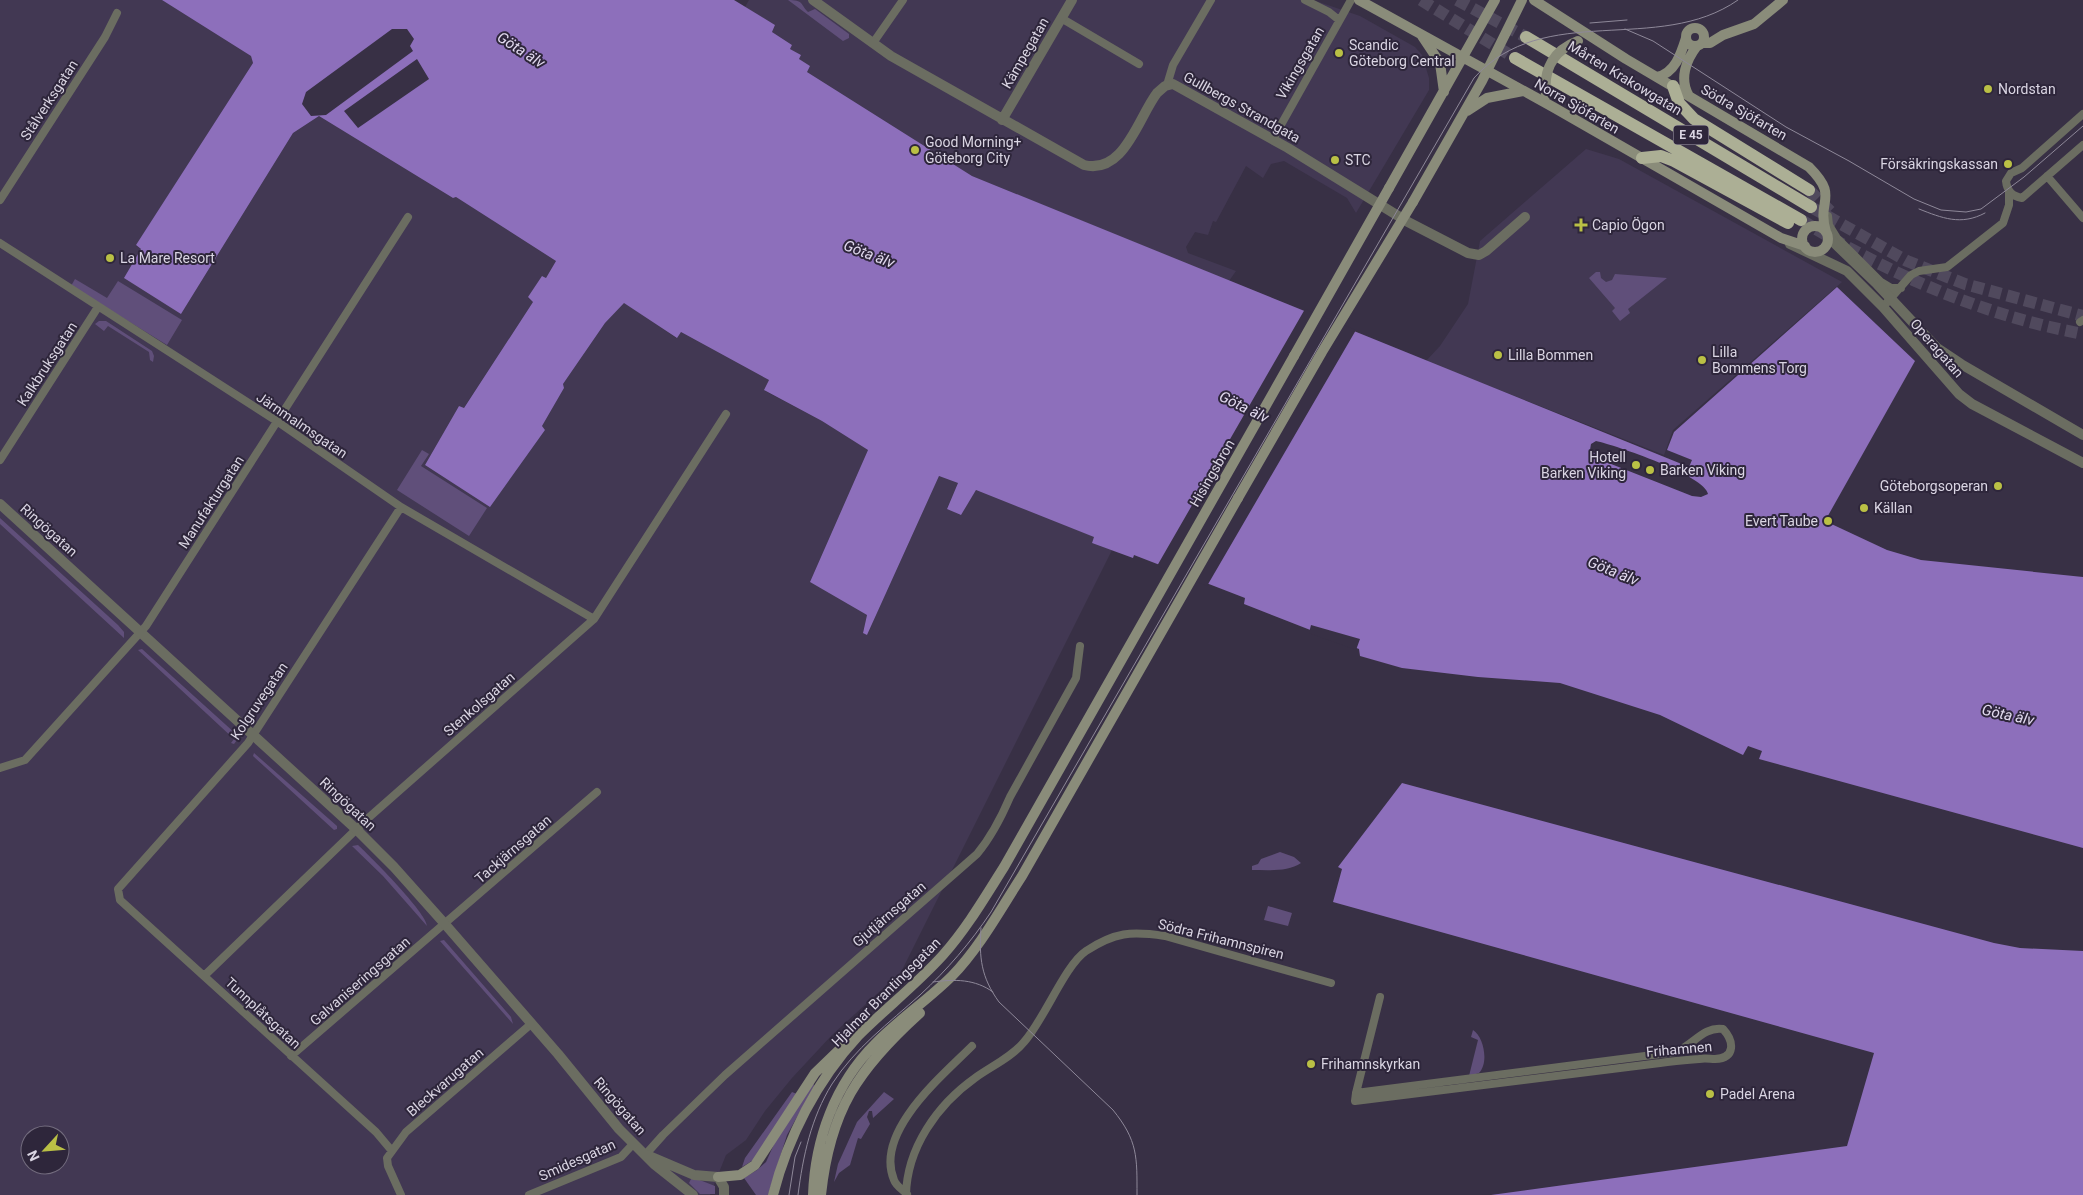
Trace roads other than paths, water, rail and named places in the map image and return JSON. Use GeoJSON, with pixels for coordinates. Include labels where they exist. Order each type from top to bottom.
{"type":"FeatureCollection","features":[{"type":"Feature","properties":{"kind":"highway","name":"Mårten Krakowgatan"},"geometry":{"type":"LineString","coordinates":[[1526,37],[1811,207]]}},
{"type":"Feature","properties":{"kind":"highway","name":"E 45"},"geometry":{"type":"LineString","coordinates":[[1515,58],[1795,222],[1661,156],[1642,158]]}},
{"type":"Feature","properties":{"kind":"highway"},"geometry":{"type":"LineString","coordinates":[[1673,86],[1679,103],[1694,119],[1809,190]]}},
{"type":"Feature","properties":{"kind":"main road","name":"Norra Sjöfarten"},"geometry":{"type":"LineString","coordinates":[[1359,0],[1419,31],[1781,238]]}},
{"type":"Feature","properties":{"kind":"main road","name":"Hisingsbron"},"geometry":{"type":"LineString","coordinates":[[1004,867],[1495,0]]}},
{"type":"Feature","properties":{"kind":"main road"},"geometry":{"type":"LineString","coordinates":[[1463,115],[1522,0]]}},
{"type":"Feature","properties":{"kind":"main road","name":"Södra Sjöfarten"},"geometry":{"type":"LineString","coordinates":[[1534,0],[1603,45],[1809,167],[1825,186],[1826,202],[1822,219],[1827,234]]}},
{"type":"Feature","properties":{"kind":"main road"},"geometry":{"type":"LineString","coordinates":[[1686,38],[1688,44],[1710,43],[1723,34],[1754,24],[1783,0]]}},
{"type":"Feature","properties":{"kind":"main road"},"geometry":{"type":"LineString","coordinates":[[1657,77],[1665,75],[1672,68],[1682,50],[1689,30],[1698,28],[1704,34],[1700,44],[1690,55],[1685,72],[1685,89],[1690,96]]}},
{"type":"Feature","properties":{"kind":"main road"},"geometry":{"type":"LineString","coordinates":[[1419,31],[1440,62],[1444,92]]}},
{"type":"Feature","properties":{"kind":"main road","name":"Södra Sjöfarten"},"geometry":{"type":"LineString","coordinates":[[1553,107],[1546,95],[1548,70],[1554,58],[1564,46],[1578,42],[1603,45]]}},
{"type":"Feature","properties":{"kind":"main road"},"geometry":{"type":"LineString","coordinates":[[1463,115],[1487,98],[1523,91]]}},
{"type":"Feature","properties":{"kind":"main road","name":"Hjalmar Brantingsgatan"},"geometry":{"type":"LineString","coordinates":[[813,1195],[818,1148],[833,1105],[845,1083],[875,1043],[939,988],[976,946],[1022,876],[1113,713],[1317,361],[1463,115]]}},
{"type":"Feature","properties":{"kind":"main road"},"geometry":{"type":"LineString","coordinates":[[1781,238],[1805,246],[1809,250],[1819,251],[1827,243],[1827,234],[1816,226],[1810,227],[1803,236],[1805,246]]}},
{"type":"Feature","properties":{"kind":"main road","name":"Hjalmar Brantingsgatan"},"geometry":{"type":"LineString","coordinates":[[773,1195],[782,1163],[807,1108],[842,1054],[943,955],[959,936],[1004,867]]}},
{"type":"Feature","properties":{"kind":"main road"},"geometry":{"type":"LineString","coordinates":[[821,1195],[828,1147],[851,1089],[877,1056],[926,1008],[939,988]]}},
{"type":"Feature","properties":{"kind":"main road"},"geometry":{"type":"LineString","coordinates":[[718,1177],[740,1175],[755,1165],[815,1074],[846,1043],[859,1036]]}},
{"type":"Feature","properties":{"kind":"street","name":"Gullbergs Strandgata"},"geometry":{"type":"LineString","coordinates":[[813,0],[873,43],[1002,120],[1092,167],[1105,165],[1114,160],[1123,150],[1151,100],[1162,88],[1178,86],[1272,139],[1408,222],[1468,253],[1479,255],[1491,248],[1525,217]]}},
{"type":"Feature","properties":{"kind":"street"},"geometry":{"type":"LineString","coordinates":[[873,43],[903,0]]}},
{"type":"Feature","properties":{"kind":"street","name":"Kämpegatan"},"geometry":{"type":"LineString","coordinates":[[1002,120],[1072,0]]}},
{"type":"Feature","properties":{"kind":"street"},"geometry":{"type":"LineString","coordinates":[[1167,86],[1173,65],[1211,0]]}},
{"type":"Feature","properties":{"kind":"street"},"geometry":{"type":"LineString","coordinates":[[1304,0],[1329,12],[1339,20]]}},
{"type":"Feature","properties":{"kind":"street","name":"Vikingsgatan"},"geometry":{"type":"LineString","coordinates":[[1272,139],[1351,0]]}},
{"type":"Feature","properties":{"kind":"street","name":"Stålverksgatan"},"geometry":{"type":"LineString","coordinates":[[0,200],[105,37],[117,13]]}},
{"type":"Feature","properties":{"kind":"street"},"geometry":{"type":"LineString","coordinates":[[1061,18],[1139,64]]}},
{"type":"Feature","properties":{"kind":"street"},"geometry":{"type":"LineString","coordinates":[[1887,303],[1912,275],[1919,270],[1947,266],[1956,261],[2003,223],[2009,205],[2009,191],[2006,181],[2011,174],[2022,168],[2083,114]]}},
{"type":"Feature","properties":{"kind":"street"},"geometry":{"type":"LineString","coordinates":[[2009,191],[2014,196],[2022,198],[2083,145]]}},
{"type":"Feature","properties":{"kind":"street"},"geometry":{"type":"LineString","coordinates":[[2046,176],[2083,218]]}},
{"type":"Feature","properties":{"kind":"street"},"geometry":{"type":"LineString","coordinates":[[1826,202],[1829,225],[1837,238],[1881,282],[1891,288],[1901,288]]}},
{"type":"Feature","properties":{"kind":"street","name":"Manufakturgatan"},"geometry":{"type":"LineString","coordinates":[[0,768],[25,760],[141,632],[278,422],[408,217]]}},
{"type":"Feature","properties":{"kind":"street","name":"Operagatan"},"geometry":{"type":"LineString","coordinates":[[1827,234],[1887,303],[1958,394],[1972,404],[2083,463]]}},
{"type":"Feature","properties":{"kind":"street","name":"Operagatan"},"geometry":{"type":"LineString","coordinates":[[1781,238],[1847,271],[1887,303],[1929,342],[1949,356],[2083,435]]}},
{"type":"Feature","properties":{"kind":"street","name":"Järnmalmsgatan"},"geometry":{"type":"LineString","coordinates":[[0,243],[278,422],[401,507],[594,619]]}},
{"type":"Feature","properties":{"kind":"street","name":"Kalkbruksgatan"},"geometry":{"type":"LineString","coordinates":[[0,460],[98,307]]}},
{"type":"Feature","properties":{"kind":"street","name":"Stenkolsgatan"},"geometry":{"type":"LineString","coordinates":[[204,976],[356,829],[594,619],[726,414]]}},
{"type":"Feature","properties":{"kind":"street","name":"Ringögatan"},"geometry":{"type":"LineString","coordinates":[[0,504],[356,829],[444,924],[619,1129],[654,1164],[693,1195]]}},
{"type":"Feature","properties":{"kind":"street","name":"Kolgruvegatan"},"geometry":{"type":"LineString","coordinates":[[117,894],[118,889],[253,735],[401,507]]}},
{"type":"Feature","properties":{"kind":"street","name":"Gjutjärnsgatan"},"geometry":{"type":"LineString","coordinates":[[646,1154],[659,1139],[726,1075],[977,854],[990,839],[1010,797],[1076,678],[1080,646]]}},
{"type":"Feature","properties":{"kind":"street","name":"Tackjärnsgatan"},"geometry":{"type":"LineString","coordinates":[[444,924],[597,792]]}},
{"type":"Feature","properties":{"kind":"street","name":"Tunnplåtsgatan"},"geometry":{"type":"LineString","coordinates":[[117,894],[120,900],[376,1132],[392,1151]]}},
{"type":"Feature","properties":{"kind":"street","name":"Galvaniseringsgatan"},"geometry":{"type":"LineString","coordinates":[[291,1056],[444,924]]}},
{"type":"Feature","properties":{"kind":"street","name":"Södra Frihamnspiren"},"geometry":{"type":"LineString","coordinates":[[906,1194],[914,1151],[927,1127],[972,1079],[1023,1044],[1036,1028],[1066,975],[1083,953],[1107,939],[1137,932],[1165,936],[1331,984]]}},
{"type":"Feature","properties":{"kind":"street"},"geometry":{"type":"LineString","coordinates":[[1356,1092],[1380,997]]}},
{"type":"Feature","properties":{"kind":"street","name":"Bleckvarugatan"},"geometry":{"type":"LineString","coordinates":[[401,1195],[388,1166],[387,1158],[406,1132],[531,1024]]}},
{"type":"Feature","properties":{"kind":"street","name":"Frihamnen"},"geometry":{"type":"LineString","coordinates":[[1714,1028],[1723,1029],[1731,1038],[1732,1048],[1726,1056],[1716,1059],[1703,1058],[1660,1062],[1372,1100],[1355,1101],[1356,1092],[1676,1052],[1688,1047],[1706,1031],[1714,1028]]}},
{"type":"Feature","properties":{"kind":"street"},"geometry":{"type":"LineString","coordinates":[[906,1194],[894,1182],[892,1167],[892,1152],[899,1131],[921,1097],[972,1046]]}},
{"type":"Feature","properties":{"kind":"street","name":"Smidesgatan"},"geometry":{"type":"LineString","coordinates":[[529,1195],[621,1156],[634,1144]]}},
{"type":"Feature","properties":{"kind":"street","name":"Ringögatan"},"geometry":{"type":"LineString","coordinates":[[646,1154],[694,1175],[718,1177]]}},
{"type":"Feature","properties":{"kind":"street"},"geometry":{"type":"LineString","coordinates":[[718,1177],[724,1187],[724,1195]]}},
{"type":"Feature","properties":{"kind":"water","name":"Göta älv"},"geometry":{"type":"Polygon","coordinates":[[[162,0],[734,0],[775,25],[772,32],[792,45],[790,49],[801,55],[799,59],[810,66],[807,72],[972,176],[1689,467],[1692,460],[1667,450],[1674,432],[1837,287],[1915,361],[1825,521],[1887,550],[1921,560],[2083,577],[2083,848],[1759,759],[1762,751],[1748,746],[1743,755],[1660,715],[1560,683],[1478,677],[1402,668],[1360,656],[1359,649],[1244,604],[1245,598],[1134,555],[1133,558],[1092,543],[1094,537],[976,490],[961,515],[947,509],[958,483],[939,476],[867,635],[863,633],[867,615],[810,582],[868,450],[822,421],[764,390],[769,380],[681,332],[677,338],[624,303],[605,323],[563,384],[564,388],[542,426],[545,430],[490,507],[425,465],[459,406],[464,408],[533,302],[528,297],[542,276],[546,278],[556,261],[456,197],[453,198],[319,116],[293,133],[181,314],[124,278],[141,249],[136,245],[253,63],[251,56],[162,0]],[[392,29],[306,92],[302,104],[311,116],[326,115],[413,51],[410,46],[414,39],[407,29],[392,29]],[[417,59],[344,111],[358,128],[429,79],[417,59]],[[1596,441],[1591,444],[1590,450],[1606,462],[1692,496],[1701,497],[1708,494],[1703,487],[1677,470],[1606,444],[1596,441]]]}},
{"type":"Feature","properties":{"kind":"water"},"geometry":{"type":"Polygon","coordinates":[[[1402,783],[1994,943],[2020,948],[2083,951],[2083,1195],[1491,1195],[1847,1146],[1874,1053],[1333,902],[1342,869],[1338,867],[1402,783]]]}},
{"type":"Feature","properties":{"kind":"tunnel"},"geometry":{"type":"LineString","coordinates":[[1421,0],[1515,58]]}},
{"type":"Feature","properties":{"kind":"tunnel"},"geometry":{"type":"LineString","coordinates":[[1457,0],[1526,37]]}},
{"type":"Feature","properties":{"kind":"tunnel"},"geometry":{"type":"LineString","coordinates":[[1809,190],[1831,212]]}},
{"type":"Feature","properties":{"kind":"tunnel"},"geometry":{"type":"LineString","coordinates":[[1811,207],[1907,261],[1965,284],[2083,316]]}},
{"type":"Feature","properties":{"kind":"tunnel"},"geometry":{"type":"LineString","coordinates":[[1801,220],[1868,258],[1937,290],[2008,316],[2083,334]]}},
{"type":"Feature","properties":{"kind":"tram line"},"geometry":{"type":"LineString","coordinates":[[798,1195],[802,1166],[813,1124],[832,1084],[862,1047],[940,976],[967,945],[991,912],[1474,78],[1502,55],[1534,41],[1567,34],[1673,25],[1707,16],[1738,0]]}},
{"type":"Feature","properties":{"kind":"tram line"},"geometry":{"type":"LineString","coordinates":[[1590,23],[1627,20]]}},
{"type":"Feature","properties":{"kind":"tram line"},"geometry":{"type":"LineString","coordinates":[[1625,29],[1653,41],[1786,127],[1914,199],[1941,210],[1966,212],[1981,209],[2024,177],[2083,126]]}},
{"type":"Feature","properties":{"kind":"tram line"},"geometry":{"type":"LineString","coordinates":[[1919,209],[1944,218],[1960,220],[1985,213]]}},
{"type":"Feature","properties":{"kind":"tram line"},"geometry":{"type":"LineString","coordinates":[[981,928],[980,949],[982,967],[988,984],[999,1002],[1113,1110],[1127,1131],[1132,1140],[1136,1160],[1137,1195]]}},
{"type":"Feature","properties":{"kind":"tram line"},"geometry":{"type":"LineString","coordinates":[[933,982],[949,980],[972,982],[993,992]]}},
{"type":"Feature","properties":{"kind":"tram line"},"geometry":{"type":"LineString","coordinates":[[789,1195],[795,1157],[801,1142]]}},
{"type":"Feature","properties":{"kind":"place","name":"Scandic Göteborg Central"},"geometry":{"type":"Point","coordinates":[1339,53]}},
{"type":"Feature","properties":{"kind":"place","name":"Nordstan"},"geometry":{"type":"Point","coordinates":[1988,89]}},
{"type":"Feature","properties":{"kind":"place","name":"Good Morning+ Göteborg City"},"geometry":{"type":"Point","coordinates":[915,150]}},
{"type":"Feature","properties":{"kind":"place","name":"STC"},"geometry":{"type":"Point","coordinates":[1335,160]}},
{"type":"Feature","properties":{"kind":"place","name":"Försäkringskassan"},"geometry":{"type":"Point","coordinates":[2008,164]}},
{"type":"Feature","properties":{"kind":"place","name":"Capio Ögon"},"geometry":{"type":"Point","coordinates":[1581,225]}},
{"type":"Feature","properties":{"kind":"place","name":"La Mare Resort"},"geometry":{"type":"Point","coordinates":[110,258]}},
{"type":"Feature","properties":{"kind":"place","name":"Lilla Bommen"},"geometry":{"type":"Point","coordinates":[1498,355]}},
{"type":"Feature","properties":{"kind":"place","name":"Lilla Bommens Torg"},"geometry":{"type":"Point","coordinates":[1702,360]}},
{"type":"Feature","properties":{"kind":"place","name":"Hotell Barken Viking"},"geometry":{"type":"Point","coordinates":[1636,465]}},
{"type":"Feature","properties":{"kind":"place","name":"Barken Viking"},"geometry":{"type":"Point","coordinates":[1650,470]}},
{"type":"Feature","properties":{"kind":"place","name":"Göteborgsoperan"},"geometry":{"type":"Point","coordinates":[1998,486]}},
{"type":"Feature","properties":{"kind":"place","name":"Källan"},"geometry":{"type":"Point","coordinates":[1864,508]}},
{"type":"Feature","properties":{"kind":"place","name":"Evert Taube"},"geometry":{"type":"Point","coordinates":[1828,521]}},
{"type":"Feature","properties":{"kind":"place","name":"Frihamnskyrkan"},"geometry":{"type":"Point","coordinates":[1311,1064]}},
{"type":"Feature","properties":{"kind":"place","name":"Padel Arena"},"geometry":{"type":"Point","coordinates":[1710,1094]}}]}
